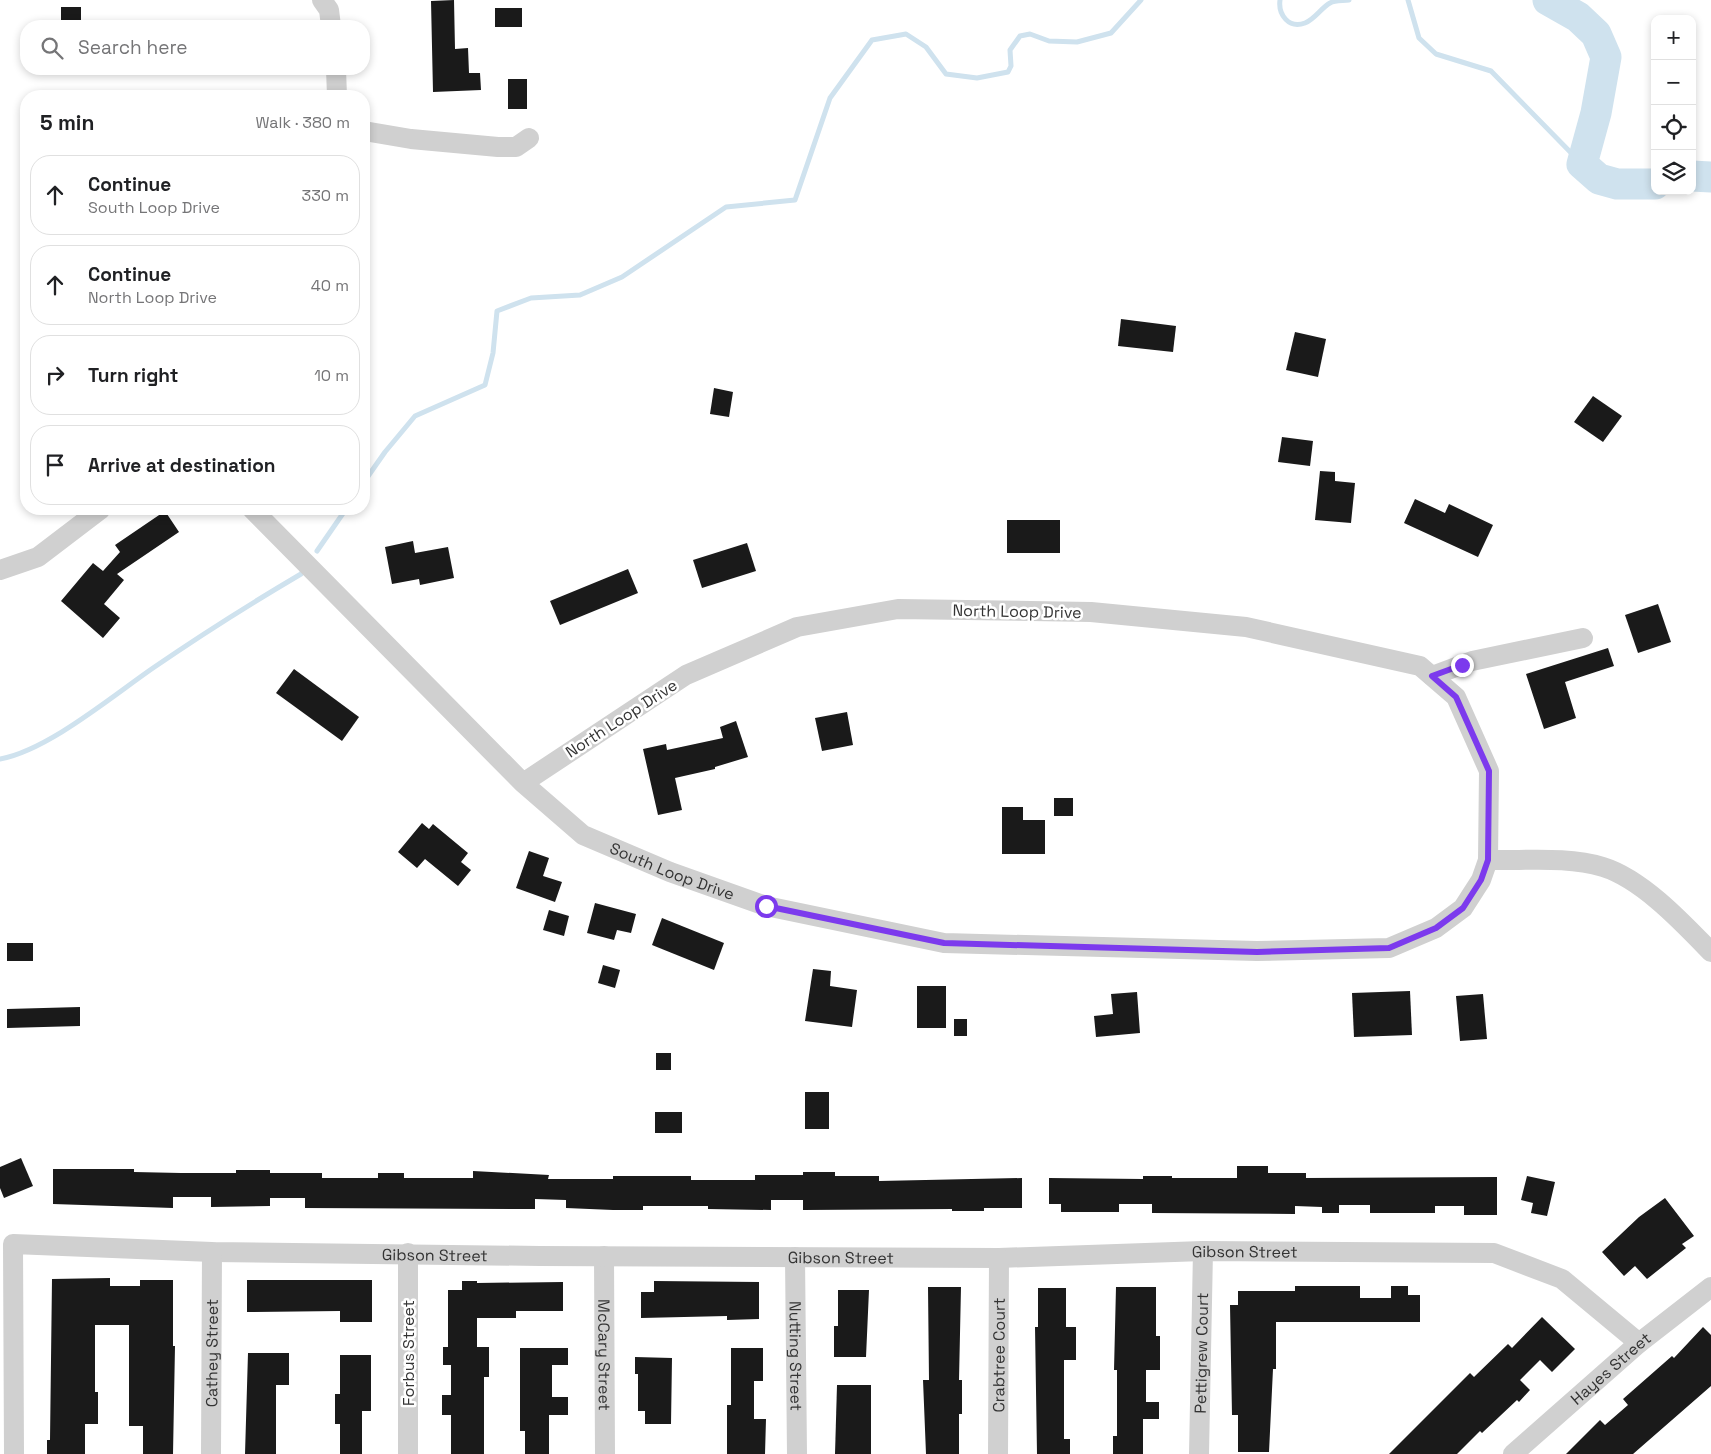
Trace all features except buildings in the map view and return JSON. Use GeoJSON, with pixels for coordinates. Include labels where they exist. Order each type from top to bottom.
{"type":"FeatureCollection","features":[{"type":"Feature","properties":{"kind":"street"},"geometry":{"type":"LineString","coordinates":[[322,0],[329,10],[330,20]]}},
{"type":"Feature","properties":{"kind":"street"},"geometry":{"type":"LineString","coordinates":[[336,75],[337,90]]}},
{"type":"Feature","properties":{"kind":"street"},"geometry":{"type":"LineString","coordinates":[[370,131],[411,139],[498,147],[516,147],[529,138]]}},
{"type":"Feature","properties":{"kind":"street"},"geometry":{"type":"LineString","coordinates":[[0,570],[38,557],[93,515]]}},
{"type":"Feature","properties":{"kind":"street","name":"South Loop Drive"},"geometry":{"type":"LineString","coordinates":[[258,515],[523,783],[584,834],[670,872],[766,906],[944,943],[1257,952],[1389,948],[1436,928],[1463,908],[1481,880],[1488,860],[1489,771]]}},
{"type":"Feature","properties":{"kind":"street","name":"North Loop Drive"},"geometry":{"type":"LineString","coordinates":[[523,783],[686,676],[797,627],[898,609],[1091,612],[1246,627],[1420,666],[1456,697],[1489,771]]}},
{"type":"Feature","properties":{"kind":"street"},"geometry":{"type":"LineString","coordinates":[[1432,676],[1472,662],[1583,638]]}},
{"type":"Feature","properties":{"kind":"street"},"geometry":{"type":"LineString","coordinates":[[1488,860],[1573,862],[1604,867],[1631,882],[1672,911],[1711,952]]}},
{"type":"Feature","properties":{"kind":"street","name":"Gibson Street"},"geometry":{"type":"LineString","coordinates":[[14,1454],[13,1244],[212,1252],[604,1256],[999,1258],[1203,1251],[1494,1253],[1562,1279],[1639,1344]]}},
{"type":"Feature","properties":{"kind":"street","name":"Pettigrew Court"},"geometry":{"type":"LineString","coordinates":[[1199,1454],[1203,1251]]}},
{"type":"Feature","properties":{"kind":"street","name":"Cathey Street"},"geometry":{"type":"LineString","coordinates":[[211,1454],[212,1252]]}},
{"type":"Feature","properties":{"kind":"street","name":"Forbus Street"},"geometry":{"type":"LineString","coordinates":[[408,1253],[408,1454]]}},
{"type":"Feature","properties":{"kind":"street","name":"McCary Street"},"geometry":{"type":"LineString","coordinates":[[604,1256],[605,1454]]}},
{"type":"Feature","properties":{"kind":"street","name":"Nutting Street"},"geometry":{"type":"LineString","coordinates":[[795,1257],[797,1454]]}},
{"type":"Feature","properties":{"kind":"street","name":"Crabtree Court"},"geometry":{"type":"LineString","coordinates":[[998,1454],[999,1258]]}},
{"type":"Feature","properties":{"kind":"street","name":"Hayes Street"},"geometry":{"type":"LineString","coordinates":[[1513,1454],[1639,1344],[1711,1287]]}},
{"type":"Feature","properties":{"kind":"waterway"},"geometry":{"type":"LineString","coordinates":[[370,473],[415,416],[485,385],[493,353],[497,311],[531,298],[580,295],[622,277],[726,207],[795,200],[830,98],[872,40],[906,34],[926,47],[946,74],[977,78],[1008,72],[1011,66],[1010,50],[1020,36],[1030,34],[1049,41],[1077,42],[1111,33],[1141,0]]}},
{"type":"Feature","properties":{"kind":"waterway"},"geometry":{"type":"LineString","coordinates":[[1280,0],[1283,15],[1294,24],[1309,21],[1330,3],[1349,0]]}},
{"type":"Feature","properties":{"kind":"waterway"},"geometry":{"type":"LineString","coordinates":[[1408,0],[1419,38],[1436,54],[1491,71],[1582,164]]}},
{"type":"Feature","properties":{"kind":"waterway"},"geometry":{"type":"LineString","coordinates":[[1548,0],[1578,17],[1596,34],[1606,57],[1596,113],[1582,164],[1599,179],[1617,184],[1651,184]]}},
{"type":"Feature","properties":{"kind":"waterway"},"geometry":{"type":"LineString","coordinates":[[1696,176],[1711,177]]}},
{"type":"Feature","properties":{"kind":"waterway"},"geometry":{"type":"LineString","coordinates":[[317,551],[342,515]]}},
{"type":"Feature","properties":{"kind":"waterway"},"geometry":{"type":"LineString","coordinates":[[0,759],[19,754],[38,745],[79,721],[189,644],[301,574],[305,568]]}},
{"type":"Feature","properties":{"kind":"route"},"geometry":{"type":"LineString","coordinates":[[766,906],[944,943],[1257,952],[1389,948],[1436,928],[1463,908],[1481,880],[1488,860],[1489,771],[1456,697],[1432,676],[1462,665]]}}]}
